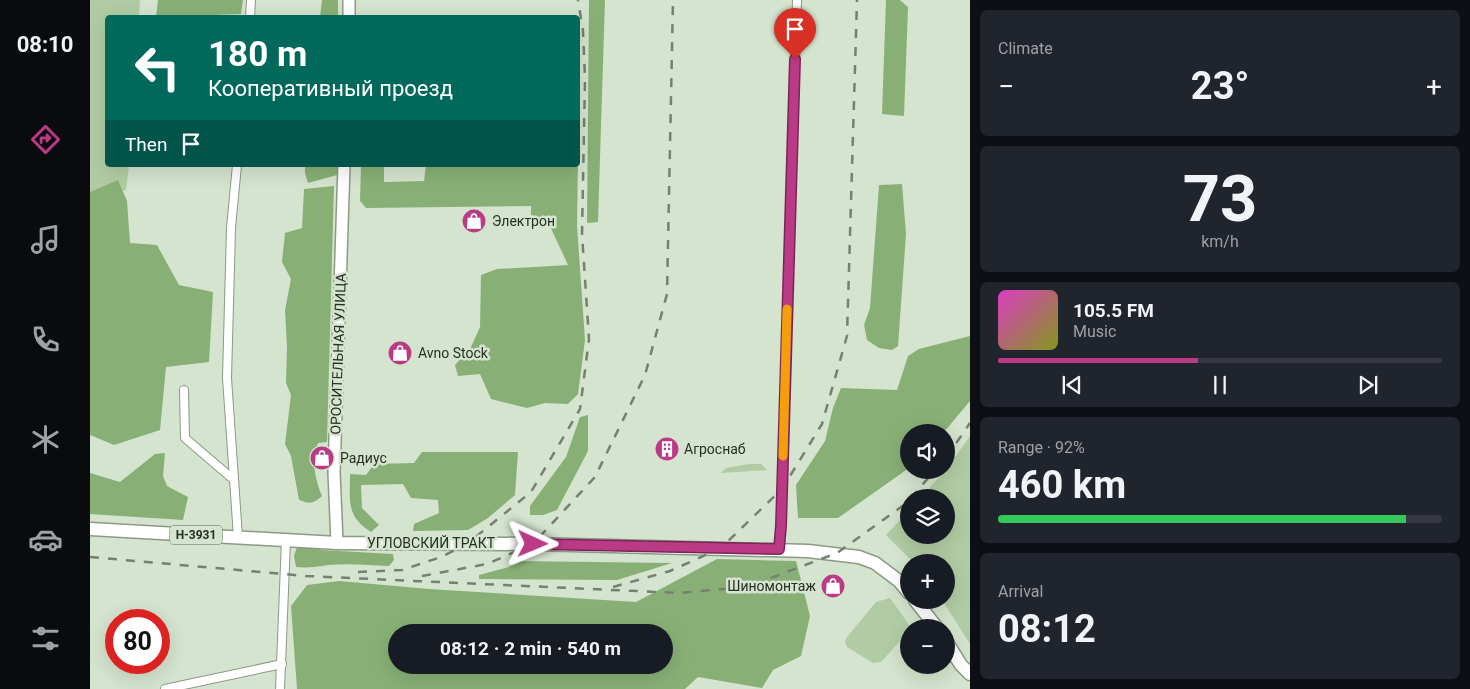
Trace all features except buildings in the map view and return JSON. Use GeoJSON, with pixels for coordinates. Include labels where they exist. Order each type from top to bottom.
{"type":"FeatureCollection","features":[{"type":"Feature","properties":{"kind":"highway","name":"УГЛОВСКИЙ ТРАКТ"},"geometry":{"type":"LineString","coordinates":[[90,530],[337,543],[533,544],[779,549],[837,553],[859,557],[887,570],[900,584]]}},
{"type":"Feature","properties":{"kind":"highway"},"geometry":{"type":"LineString","coordinates":[[922,609],[930,619]]}},
{"type":"Feature","properties":{"kind":"highway"},"geometry":{"type":"LineString","coordinates":[[955,655],[970,674]]}},
{"type":"Feature","properties":{"kind":"main road"},"geometry":{"type":"LineString","coordinates":[[349,0],[349,15]]}},
{"type":"Feature","properties":{"kind":"main road","name":"ОРОСИТЕЛЬНАЯ УЛИЦА"},"geometry":{"type":"LineString","coordinates":[[337,543],[334,472],[344,167]]}},
{"type":"Feature","properties":{"kind":"street"},"geometry":{"type":"LineString","coordinates":[[250,15],[251,0]]}},
{"type":"Feature","properties":{"kind":"street"},"geometry":{"type":"LineString","coordinates":[[779,549],[797,0]]}},
{"type":"Feature","properties":{"kind":"street"},"geometry":{"type":"LineString","coordinates":[[237,167],[231,228],[227,378],[238,537]]}},
{"type":"Feature","properties":{"kind":"street"},"geometry":{"type":"LineString","coordinates":[[184,390],[185,438],[234,480]]}},
{"type":"Feature","properties":{"kind":"street"},"geometry":{"type":"LineString","coordinates":[[280,689],[286,540]]}},
{"type":"Feature","properties":{"kind":"street"},"geometry":{"type":"LineString","coordinates":[[165,689],[282,664]]}},
{"type":"Feature","properties":{"kind":"green space"},"geometry":{"type":"Polygon","coordinates":[[[90,0],[140,0],[139,15],[105,15],[105,167],[129,167],[126,190],[90,201],[90,0]]]}},
{"type":"Feature","properties":{"kind":"green space"},"geometry":{"type":"Polygon","coordinates":[[[158,0],[243,0],[241,14],[156,15],[158,0]]]}},
{"type":"Feature","properties":{"kind":"green space"},"geometry":{"type":"Polygon","coordinates":[[[322,0],[338,0],[338,15],[320,15],[322,0]]]}},
{"type":"Feature","properties":{"kind":"green space"},"geometry":{"type":"Polygon","coordinates":[[[589,0],[605,0],[598,222],[587,223],[589,0]]]}},
{"type":"Feature","properties":{"kind":"green space"},"geometry":{"type":"Polygon","coordinates":[[[886,0],[900,0],[908,7],[904,116],[882,114],[886,0]]]}},
{"type":"Feature","properties":{"kind":"green space"},"geometry":{"type":"Polygon","coordinates":[[[305,167],[337,167],[337,175],[308,183],[305,167]]]}},
{"type":"Feature","properties":{"kind":"green space"},"geometry":{"type":"Polygon","coordinates":[[[361,167],[384,167],[384,182],[424,181],[426,167],[578,167],[577,226],[585,340],[578,394],[568,404],[545,403],[527,408],[491,399],[480,374],[458,376],[455,365],[471,347],[480,327],[481,275],[497,269],[568,265],[548,222],[531,215],[531,206],[366,208],[360,201],[361,167]]]}},
{"type":"Feature","properties":{"kind":"green space"},"geometry":{"type":"Polygon","coordinates":[[[118,180],[127,201],[130,243],[157,245],[179,285],[213,292],[209,362],[166,367],[160,430],[114,445],[90,435],[90,192],[118,180]]]}},
{"type":"Feature","properties":{"kind":"green space"},"geometry":{"type":"Polygon","coordinates":[[[902,184],[906,234],[898,346],[892,350],[879,348],[867,340],[864,325],[870,308],[879,185],[902,184]]]}},
{"type":"Feature","properties":{"kind":"green space"},"geometry":{"type":"Polygon","coordinates":[[[334,186],[327,442],[318,443],[314,463],[317,483],[322,496],[316,501],[309,503],[299,500],[291,456],[285,444],[291,395],[286,383],[285,310],[291,279],[282,262],[285,233],[302,228],[304,189],[334,186]]]}},
{"type":"Feature","properties":{"kind":"green space"},"geometry":{"type":"Polygon","coordinates":[[[970,336],[970,401],[951,424],[900,424],[900,474],[838,518],[798,518],[796,485],[825,441],[833,408],[841,388],[897,390],[908,356],[919,349],[970,336]]]}},
{"type":"Feature","properties":{"kind":"green space"},"geometry":{"type":"Polygon","coordinates":[[[588,415],[588,451],[557,510],[543,515],[530,515],[530,506],[566,457],[580,417],[588,415]]]}},
{"type":"Feature","properties":{"kind":"green space"},"geometry":{"type":"Polygon","coordinates":[[[970,436],[970,644],[948,609],[955,609],[955,554],[905,554],[886,535],[900,520],[900,544],[955,544],[955,489],[928,489],[938,479],[955,479],[955,457],[970,436]]]}},
{"type":"Feature","properties":{"kind":"green space"},"geometry":{"type":"Polygon","coordinates":[[[422,452],[518,452],[515,495],[488,518],[468,530],[413,531],[414,524],[439,513],[438,500],[411,498],[403,484],[361,485],[362,508],[379,525],[371,532],[353,514],[350,500],[350,474],[366,475],[374,464],[414,463],[422,452]]]}},
{"type":"Feature","properties":{"kind":"green space"},"geometry":{"type":"Polygon","coordinates":[[[165,453],[163,476],[167,486],[188,497],[183,520],[90,514],[90,473],[120,482],[155,454],[165,453]]]}},
{"type":"Feature","properties":{"kind":"green space"},"geometry":{"type":"Polygon","coordinates":[[[761,464],[767,470],[721,473],[726,468],[761,464]]]}},
{"type":"Feature","properties":{"kind":"green space"},"geometry":{"type":"Polygon","coordinates":[[[313,543],[321,550],[393,554],[394,560],[389,566],[343,564],[296,567],[294,556],[298,544],[313,543]]]}},
{"type":"Feature","properties":{"kind":"green space"},"geometry":{"type":"Polygon","coordinates":[[[717,559],[796,561],[810,616],[801,656],[773,670],[762,688],[698,677],[685,689],[297,689],[291,606],[307,585],[339,581],[429,589],[636,602],[717,559]]]}},
{"type":"Feature","properties":{"kind":"green space"},"geometry":{"type":"Polygon","coordinates":[[[514,561],[672,563],[617,580],[479,579],[479,575],[509,567],[514,561]]]}},
{"type":"Feature","properties":{"kind":"green space"},"geometry":{"type":"Polygon","coordinates":[[[890,598],[905,619],[900,619],[900,641],[881,662],[873,663],[847,647],[845,642],[876,602],[890,598]]]}},
{"type":"Feature","properties":{"kind":"railway"},"geometry":{"type":"LineString","coordinates":[[358,572],[402,570],[441,557],[467,544],[531,492],[580,409],[589,339],[582,234],[585,78],[583,31],[578,0]]}},
{"type":"Feature","properties":{"kind":"railway"},"geometry":{"type":"LineString","coordinates":[[422,576],[487,564],[533,544],[595,477],[645,375],[667,294],[673,0]]}},
{"type":"Feature","properties":{"kind":"railway"},"geometry":{"type":"LineString","coordinates":[[613,587],[670,571],[721,548],[782,489],[822,424],[847,336],[857,0]]}},
{"type":"Feature","properties":{"kind":"railway"},"geometry":{"type":"LineString","coordinates":[[955,445],[970,423]]}},
{"type":"Feature","properties":{"kind":"railway"},"geometry":{"type":"LineString","coordinates":[[919,489],[927,479]]}},
{"type":"Feature","properties":{"kind":"railway"},"geometry":{"type":"LineString","coordinates":[[90,557],[306,576],[679,593],[747,587],[837,553],[900,508]]}},
{"type":"Feature","properties":{"kind":"slow traffic"},"geometry":{"type":"LineString","coordinates":[[783,456],[787,309]]}},
{"type":"Feature","properties":{"kind":"place","name":"Электрон"},"geometry":{"type":"Point","coordinates":[474,221]}},
{"type":"Feature","properties":{"kind":"place","name":"Avno Stoсk"},"geometry":{"type":"Point","coordinates":[400,353]}},
{"type":"Feature","properties":{"kind":"place","name":"Агроснаб"},"geometry":{"type":"Point","coordinates":[667,449]}},
{"type":"Feature","properties":{"kind":"place","name":"Радиус"},"geometry":{"type":"Point","coordinates":[322,458]}},
{"type":"Feature","properties":{"kind":"place","name":"Шиномонтаж"},"geometry":{"type":"Point","coordinates":[833,586]}},
{"type":"Feature","properties":{"kind":"route"},"geometry":{"type":"LineString","coordinates":[[533,544],[779,549],[795,59]]}}]}
